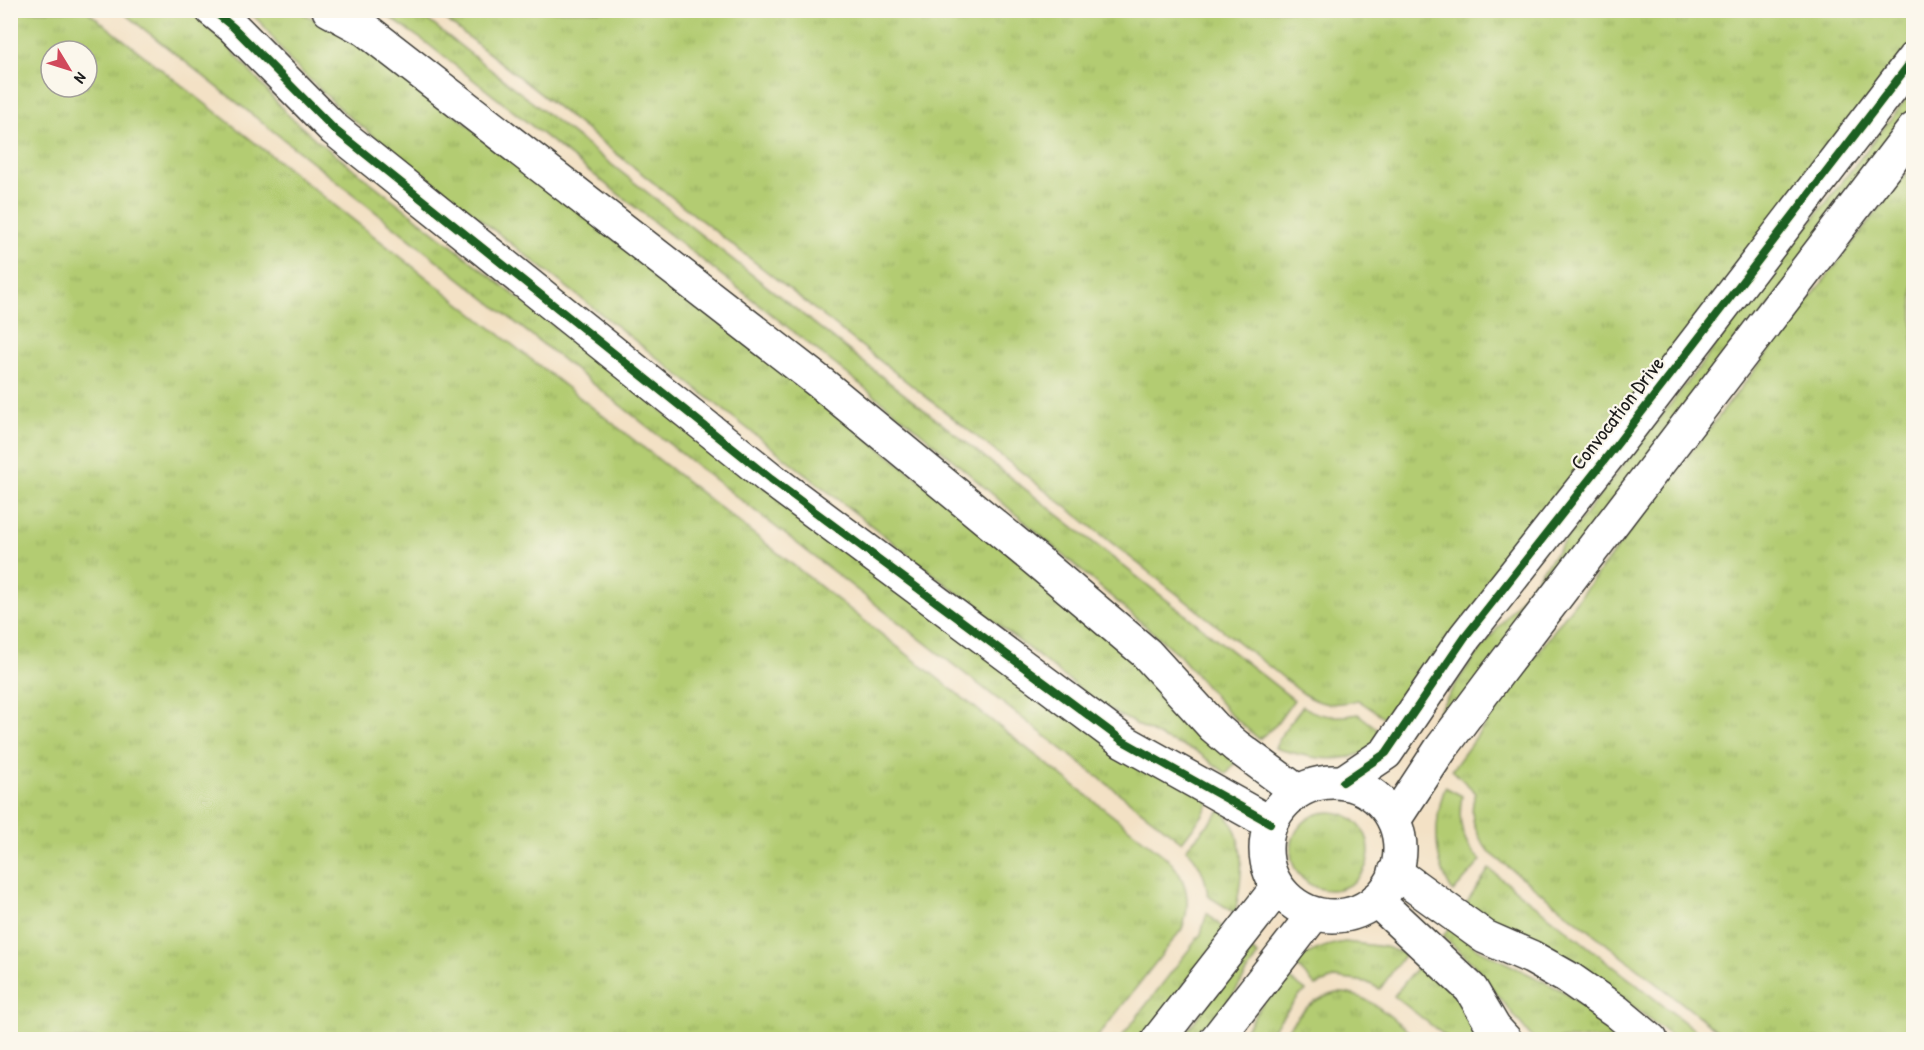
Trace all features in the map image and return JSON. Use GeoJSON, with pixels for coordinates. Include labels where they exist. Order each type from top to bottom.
{"type":"FeatureCollection","features":[{"type":"Feature","properties":{"kind":"street"},"geometry":{"type":"LineString","coordinates":[[212,10],[233,27],[334,129],[771,479],[1123,741],[1270,823]]}},
{"type":"Feature","properties":{"kind":"street"},"geometry":{"type":"LineString","coordinates":[[329,10],[366,30],[822,384],[1146,653],[1214,727],[1298,791]]}},
{"type":"Feature","properties":{"kind":"street","name":"Convocation Drive"},"geometry":{"type":"LineString","coordinates":[[1343,782],[1386,753],[1465,637],[1618,443],[1914,58]]}},
{"type":"Feature","properties":{"kind":"street"},"geometry":{"type":"LineString","coordinates":[[1394,820],[1440,750],[1490,683],[1914,129]]}},
{"type":"Feature","properties":{"kind":"street"},"geometry":{"type":"LineString","coordinates":[[1327,782],[1343,782],[1364,789],[1381,802],[1394,820],[1400,854],[1388,887],[1376,900],[1357,911],[1336,916],[1314,914],[1293,903],[1277,888],[1268,868],[1265,845],[1270,823],[1281,805],[1298,791],[1327,782]]}},
{"type":"Feature","properties":{"kind":"street"},"geometry":{"type":"LineString","coordinates":[[1395,872],[1485,937],[1531,957],[1570,979],[1616,1011],[1651,1040]]}},
{"type":"Feature","properties":{"kind":"street"},"geometry":{"type":"LineString","coordinates":[[1158,1040],[1277,888]]}},
{"type":"Feature","properties":{"kind":"street"},"geometry":{"type":"LineString","coordinates":[[1376,900],[1471,989],[1494,1028],[1505,1040]]}},
{"type":"Feature","properties":{"kind":"street"},"geometry":{"type":"LineString","coordinates":[[1216,1040],[1314,914]]}},
{"type":"Feature","properties":{"kind":"green space"},"geometry":{"type":"Polygon","coordinates":[[[1913,10],[1914,42],[1395,725],[1358,700],[1324,703],[1296,688],[435,11],[1913,10]]]}},
{"type":"Feature","properties":{"kind":"green space"},"geometry":{"type":"Polygon","coordinates":[[[10,11],[87,11],[1168,859],[1180,875],[1186,892],[1187,910],[1182,929],[1096,1039],[11,1039],[10,11]]]}},
{"type":"Feature","properties":{"kind":"green space"},"geometry":{"type":"Polygon","coordinates":[[[121,11],[190,11],[227,45],[287,114],[314,138],[701,441],[1212,797],[1202,816],[1182,842],[701,469],[121,11]]]}},
{"type":"Feature","properties":{"kind":"green space"},"geometry":{"type":"Polygon","coordinates":[[[248,11],[298,11],[375,52],[1122,638],[1236,761],[1227,774],[1196,751],[1164,739],[1108,709],[1089,696],[347,115],[289,60],[263,25],[248,11]]]}},
{"type":"Feature","properties":{"kind":"green space"},"geometry":{"type":"Polygon","coordinates":[[[380,11],[416,11],[1294,700],[1276,725],[1259,739],[1229,713],[1180,656],[917,429],[424,41],[380,11]]]}},
{"type":"Feature","properties":{"kind":"green space"},"geometry":{"type":"Polygon","coordinates":[[[1913,90],[1913,119],[1429,748],[1420,740],[1463,673],[1913,90]]]}},
{"type":"Feature","properties":{"kind":"green space"},"geometry":{"type":"Polygon","coordinates":[[[1913,165],[1913,1039],[1728,1039],[1489,852],[1476,831],[1472,816],[1476,793],[1452,770],[1561,621],[1913,165]]]}},
{"type":"Feature","properties":{"kind":"green space"},"geometry":{"type":"Polygon","coordinates":[[[1303,706],[1316,713],[1329,716],[1358,714],[1375,727],[1385,739],[1363,753],[1328,759],[1275,748],[1283,732],[1303,706]]]}},
{"type":"Feature","properties":{"kind":"green space"},"geometry":{"type":"Polygon","coordinates":[[[1445,787],[1462,796],[1460,814],[1462,831],[1469,847],[1481,861],[1453,892],[1446,880],[1437,841],[1438,814],[1445,787]]]}},
{"type":"Feature","properties":{"kind":"green space"},"geometry":{"type":"Polygon","coordinates":[[[1222,809],[1236,833],[1240,846],[1241,872],[1235,913],[1208,896],[1202,870],[1186,849],[1222,809]]]}},
{"type":"Feature","properties":{"kind":"green space"},"geometry":{"type":"Polygon","coordinates":[[[1330,812],[1345,815],[1357,824],[1366,836],[1369,851],[1366,866],[1357,878],[1345,887],[1330,890],[1315,887],[1303,878],[1294,866],[1291,851],[1294,836],[1303,824],[1315,815],[1330,812]]]}},
{"type":"Feature","properties":{"kind":"green space"},"geometry":{"type":"Polygon","coordinates":[[[1489,869],[1706,1039],[1675,1039],[1614,992],[1501,931],[1466,904],[1489,869]]]}},
{"type":"Feature","properties":{"kind":"green space"},"geometry":{"type":"Polygon","coordinates":[[[1207,913],[1225,930],[1144,1039],[1119,1040],[1201,934],[1207,913]]]}},
{"type":"Feature","properties":{"kind":"green space"},"geometry":{"type":"Polygon","coordinates":[[[1450,927],[1478,949],[1561,990],[1631,1039],[1533,1039],[1473,964],[1443,936],[1450,927]]]}},
{"type":"Feature","properties":{"kind":"green space"},"geometry":{"type":"Polygon","coordinates":[[[1345,942],[1385,947],[1405,954],[1380,989],[1366,982],[1335,978],[1316,986],[1293,962],[1318,949],[1345,942]]]}},
{"type":"Feature","properties":{"kind":"green space"},"geometry":{"type":"Polygon","coordinates":[[[1250,949],[1258,955],[1203,1039],[1180,1040],[1250,949]]]}},
{"type":"Feature","properties":{"kind":"green space"},"geometry":{"type":"Polygon","coordinates":[[[1422,961],[1498,1039],[1449,1039],[1394,996],[1422,961]]]}},
{"type":"Feature","properties":{"kind":"green space"},"geometry":{"type":"Polygon","coordinates":[[[1282,973],[1306,991],[1299,996],[1265,1039],[1239,1040],[1282,973]]]}},
{"type":"Feature","properties":{"kind":"green space"},"geometry":{"type":"Polygon","coordinates":[[[1337,993],[1359,997],[1370,1002],[1418,1039],[1280,1039],[1304,1010],[1318,1000],[1337,993]]]}},
{"type":"Feature","properties":{"kind":"cycle path"},"geometry":{"type":"LineString","coordinates":[[212,10],[233,27],[334,129],[771,479],[1123,741],[1270,823]]}},
{"type":"Feature","properties":{"kind":"cycle path"},"geometry":{"type":"LineString","coordinates":[[1343,782],[1386,753],[1465,637],[1618,443],[1914,58]]}}]}
